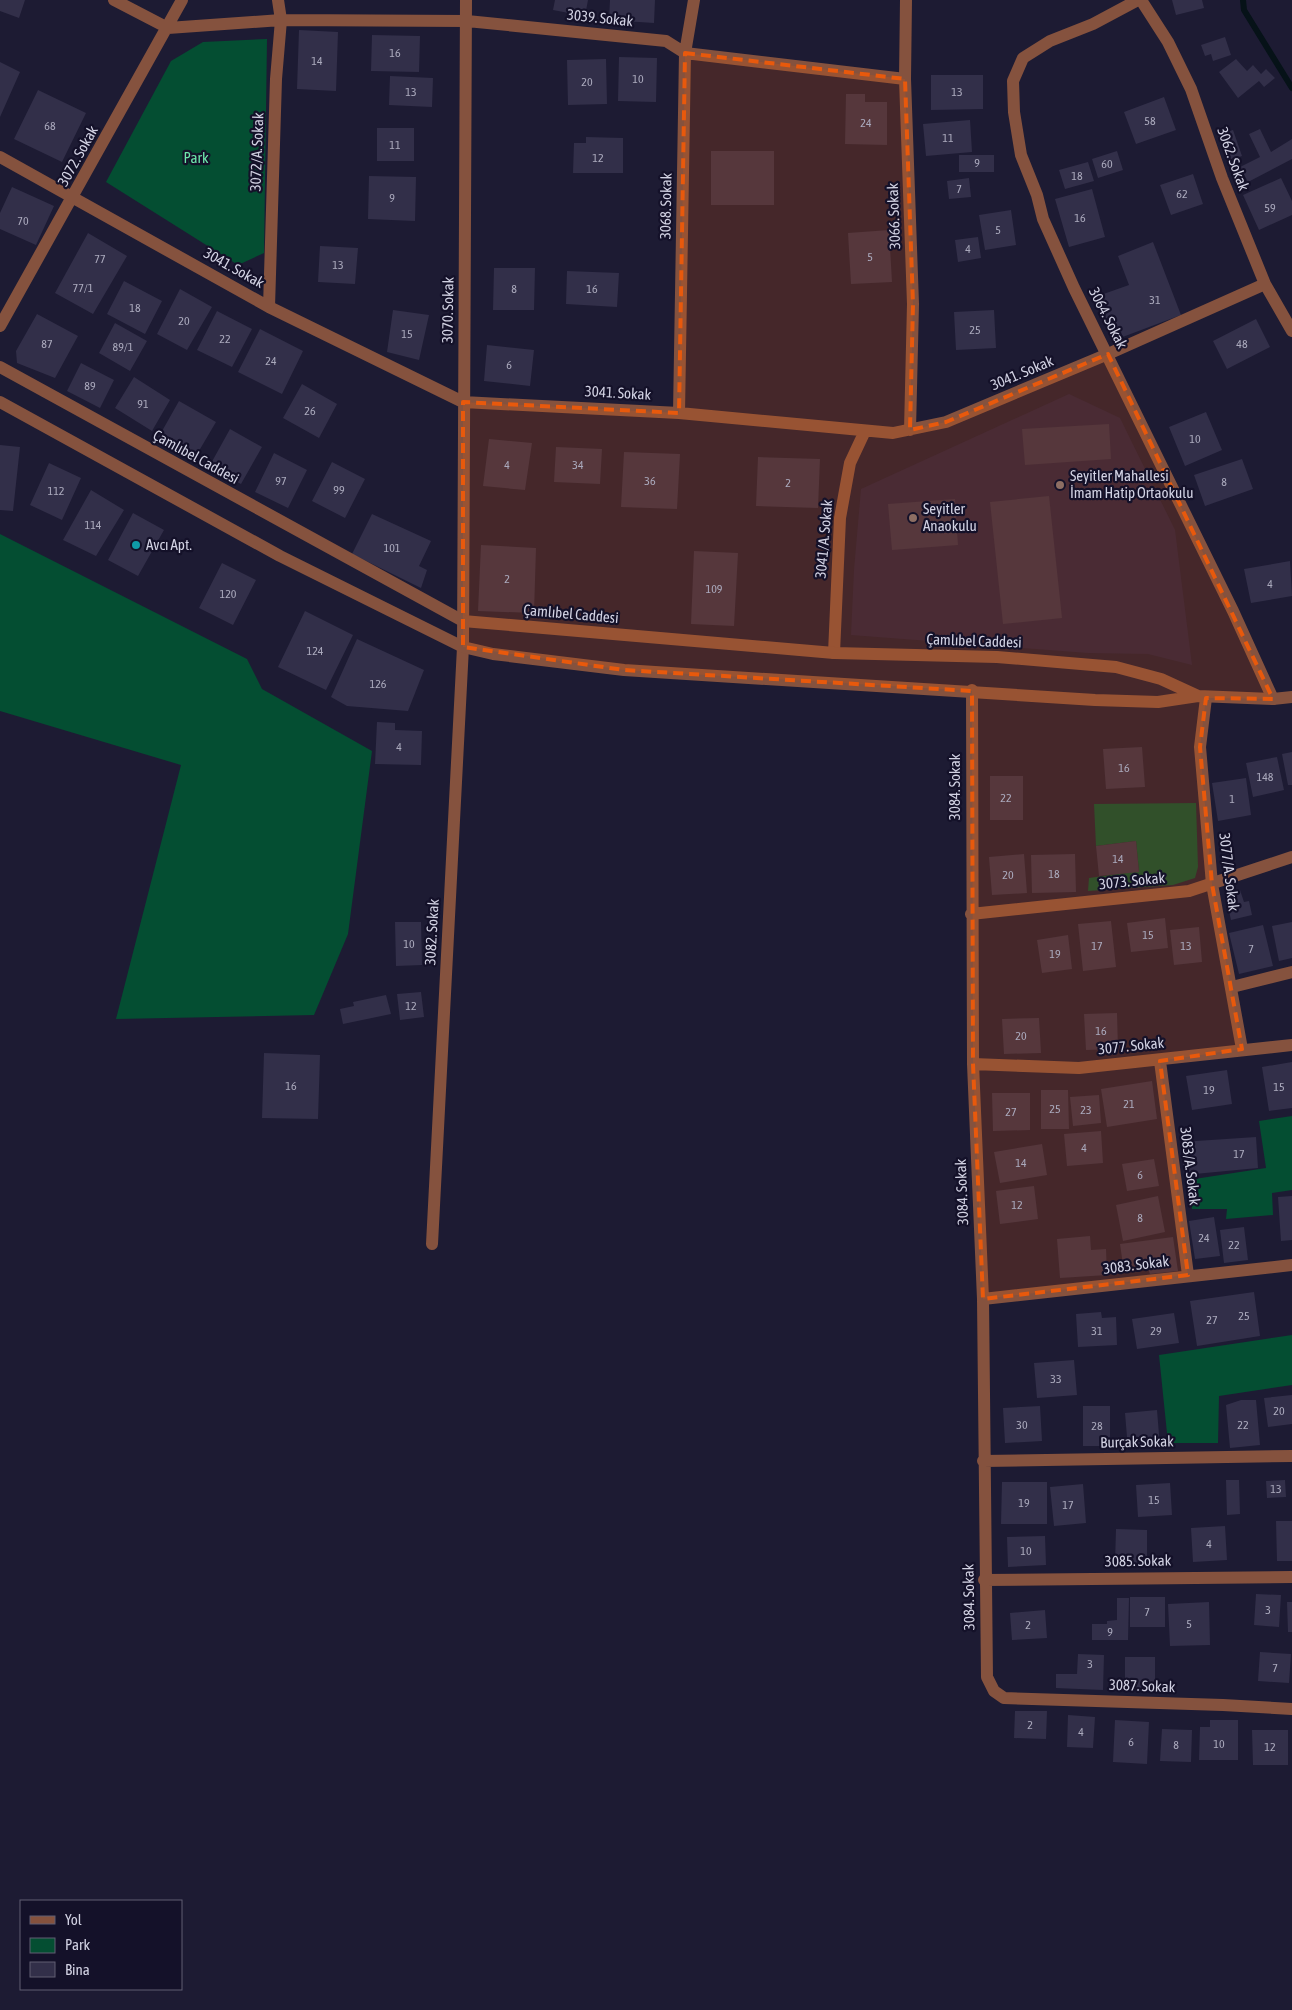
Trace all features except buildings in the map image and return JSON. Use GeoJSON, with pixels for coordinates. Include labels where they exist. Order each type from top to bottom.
{"type":"FeatureCollection","features":[{"type":"Feature","properties":{"kind":"street"},"geometry":{"type":"LineString","coordinates":[[114,0],[168,28]]}},
{"type":"Feature","properties":{"kind":"street","name":"3072. Sokak"},"geometry":{"type":"LineString","coordinates":[[0,326],[74,198],[182,0]]}},
{"type":"Feature","properties":{"kind":"street","name":"3072/A. Sokak"},"geometry":{"type":"LineString","coordinates":[[269,307],[274,127],[281,20],[278,0]]}},
{"type":"Feature","properties":{"kind":"street","name":"3070. Sokak"},"geometry":{"type":"LineString","coordinates":[[463,621],[466,0]]}},
{"type":"Feature","properties":{"kind":"street","name":"3068. Sokak"},"geometry":{"type":"LineString","coordinates":[[679,413],[685,53],[694,0]]}},
{"type":"Feature","properties":{"kind":"street","name":"3066. Sokak"},"geometry":{"type":"LineString","coordinates":[[906,0],[905,80],[913,304],[910,430]]}},
{"type":"Feature","properties":{"kind":"street","name":"3062. Sokak"},"geometry":{"type":"LineString","coordinates":[[1139,0],[1168,42],[1191,89],[1222,178],[1265,284],[1292,331]]}},
{"type":"Feature","properties":{"kind":"street","name":"3064. Sokak"},"geometry":{"type":"LineString","coordinates":[[1139,0],[1093,24],[1050,41],[1022,58],[1013,81],[1014,112],[1021,155],[1037,195],[1043,219],[1074,288],[1233,611],[1273,699]]}},
{"type":"Feature","properties":{"kind":"street","name":"3039. Sokak"},"geometry":{"type":"LineString","coordinates":[[168,28],[281,20],[466,21],[666,41],[685,53],[905,80]]}},
{"type":"Feature","properties":{"kind":"street","name":"3041. Sokak"},"geometry":{"type":"LineString","coordinates":[[0,157],[269,307],[463,402],[679,413],[893,433],[946,422],[1108,354],[1265,284]]}},
{"type":"Feature","properties":{"kind":"street","name":"Çamlıbel Caddesi"},"geometry":{"type":"LineString","coordinates":[[0,368],[463,621],[834,653],[997,657],[1116,667],[1162,679],[1202,697]]}},
{"type":"Feature","properties":{"kind":"street","name":"Çamlıbel Caddesi"},"geometry":{"type":"LineString","coordinates":[[0,402],[280,556],[463,647],[493,654],[624,670],[1158,702],[1202,697],[1292,698]]}},
{"type":"Feature","properties":{"kind":"street","name":"3041/A. Sokak"},"geometry":{"type":"LineString","coordinates":[[834,653],[840,518],[850,463],[865,431]]}},
{"type":"Feature","properties":{"kind":"street","name":"3082. Sokak"},"geometry":{"type":"LineString","coordinates":[[432,1244],[463,621]]}},
{"type":"Feature","properties":{"kind":"street","name":"3084. Sokak"},"geometry":{"type":"LineString","coordinates":[[972,690],[971,914],[973,1064],[983,1299],[984,1580],[987,1678],[994,1691]]}},
{"type":"Feature","properties":{"kind":"street","name":"3077/A. Sokak"},"geometry":{"type":"LineString","coordinates":[[1202,697],[1200,747],[1212,884],[1242,1049]]}},
{"type":"Feature","properties":{"kind":"street","name":"3073. Sokak"},"geometry":{"type":"LineString","coordinates":[[971,914],[1189,891],[1292,857]]}},
{"type":"Feature","properties":{"kind":"street"},"geometry":{"type":"LineString","coordinates":[[1232,987],[1292,972]]}},
{"type":"Feature","properties":{"kind":"street","name":"3077. Sokak"},"geometry":{"type":"LineString","coordinates":[[973,1064],[1079,1068],[1292,1045]]}},
{"type":"Feature","properties":{"kind":"street","name":"3083/A. Sokak"},"geometry":{"type":"LineString","coordinates":[[1160,1060],[1188,1275]]}},
{"type":"Feature","properties":{"kind":"street","name":"3083. Sokak"},"geometry":{"type":"LineString","coordinates":[[983,1299],[1292,1265]]}},
{"type":"Feature","properties":{"kind":"street","name":"Burçak Sokak"},"geometry":{"type":"LineString","coordinates":[[983,1461],[1292,1456]]}},
{"type":"Feature","properties":{"kind":"street","name":"3085. Sokak"},"geometry":{"type":"LineString","coordinates":[[984,1580],[1292,1577]]}},
{"type":"Feature","properties":{"kind":"street","name":"3087. Sokak"},"geometry":{"type":"LineString","coordinates":[[994,1691],[1004,1698],[1222,1704],[1292,1709]]}},
{"type":"Feature","properties":{"kind":"highlighted area"},"geometry":{"type":"Polygon","coordinates":[[[685,53],[905,79],[913,304],[910,430],[946,422],[1108,354],[1273,699],[1206,698],[1200,747],[1212,884],[1242,1049],[1160,1061],[1188,1275],[983,1299],[973,1064],[972,691],[624,670],[463,647],[463,402],[679,413],[685,53]]]}},
{"type":"Feature","properties":{"kind":"shaded area","name":"Seyitler Mahallesi İmam Hatip Ortaokulu"},"geometry":{"type":"Polygon","coordinates":[[[1069,394],[1120,418],[1175,530],[1192,665],[1148,654],[1088,653],[851,635],[861,489],[1069,394]]]}},
{"type":"Feature","properties":{"kind":"green space","name":"Park"},"geometry":{"type":"Polygon","coordinates":[[[267,39],[264,253],[238,265],[106,182],[171,61],[203,42],[267,39]]]}},
{"type":"Feature","properties":{"kind":"green space"},"geometry":{"type":"Polygon","coordinates":[[[0,534],[247,659],[262,689],[372,751],[348,934],[314,1015],[116,1019],[181,765],[0,711],[0,534]]]}},
{"type":"Feature","properties":{"kind":"green space"},"geometry":{"type":"Polygon","coordinates":[[[1196,803],[1198,867],[1195,878],[1173,885],[1088,891],[1089,878],[1139,871],[1136,841],[1096,846],[1094,804],[1196,803]]]}},
{"type":"Feature","properties":{"kind":"green space"},"geometry":{"type":"Polygon","coordinates":[[[1292,1116],[1292,1190],[1272,1193],[1273,1215],[1226,1219],[1227,1209],[1192,1209],[1188,1180],[1266,1168],[1259,1121],[1292,1116]]]}},
{"type":"Feature","properties":{"kind":"green space"},"geometry":{"type":"Polygon","coordinates":[[[1292,1335],[1292,1385],[1219,1396],[1218,1443],[1168,1443],[1159,1355],[1292,1335]]]}},
{"type":"Feature","properties":{"kind":"waterway"},"geometry":{"type":"LineString","coordinates":[[1243,0],[1244,10],[1292,88]]}},
{"type":"Feature","properties":{"kind":"place","name":"Seyitler Mahallesi İmam Hatip Ortaokulu"},"geometry":{"type":"Point","coordinates":[1060,485]}},
{"type":"Feature","properties":{"kind":"place","name":"Seyitler Anaokulu"},"geometry":{"type":"Point","coordinates":[913,518]}},
{"type":"Feature","properties":{"kind":"place","name":"Avcı Apt."},"geometry":{"type":"Point","coordinates":[136,545]}}]}
